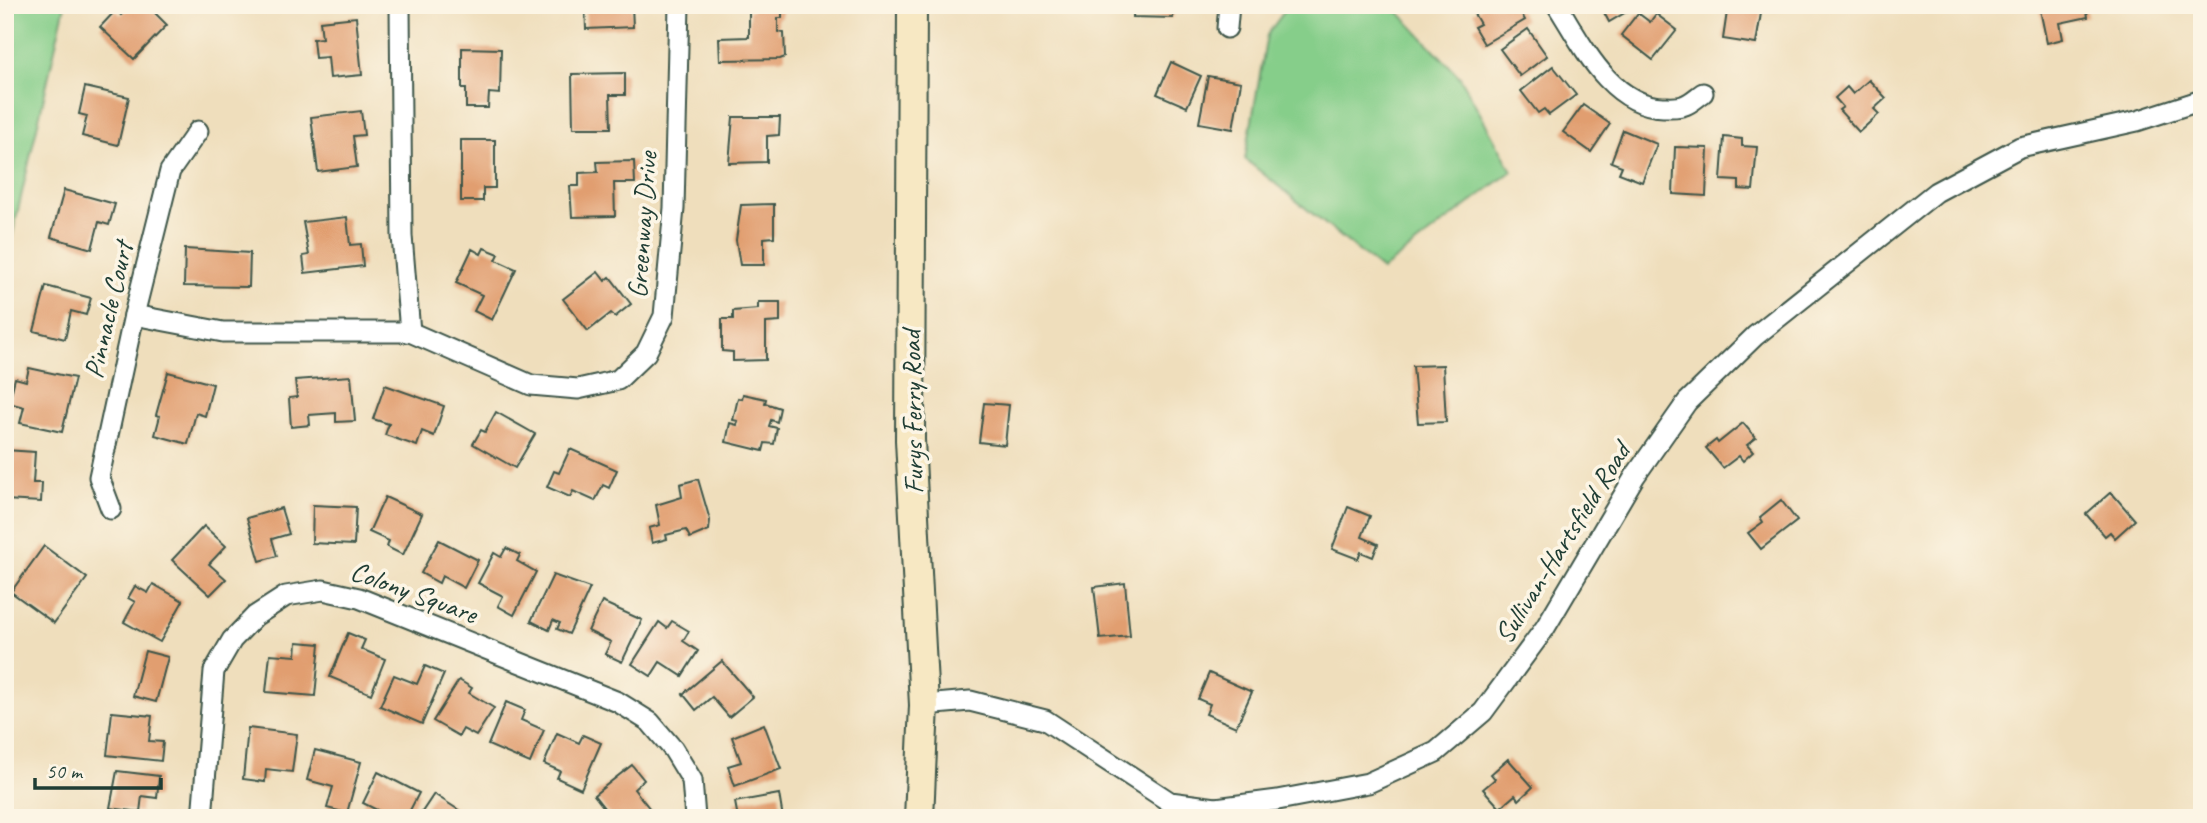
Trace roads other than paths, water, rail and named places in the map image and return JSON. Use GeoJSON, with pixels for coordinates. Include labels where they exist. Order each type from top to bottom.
{"type":"FeatureCollection","features":[{"type":"Feature","properties":{"kind":"main road","name":"Furys Ferry Road"},"geometry":{"type":"LineString","coordinates":[[912,5],[910,440],[924,705],[919,818]]}},
{"type":"Feature","properties":{"kind":"street"},"geometry":{"type":"LineString","coordinates":[[400,5],[402,236],[410,332]]}},
{"type":"Feature","properties":{"kind":"street","name":"Greenway Drive"},"geometry":{"type":"LineString","coordinates":[[134,315],[223,332],[410,332],[531,386],[578,389],[618,380],[646,353],[664,316],[674,208],[679,5]]}},
{"type":"Feature","properties":{"kind":"street"},"geometry":{"type":"LineString","coordinates":[[1227,28],[1229,5]]}},
{"type":"Feature","properties":{"kind":"street"},"geometry":{"type":"LineString","coordinates":[[1557,5],[1594,63],[1625,93],[1643,103],[1673,107],[1684,106],[1703,93]]}},
{"type":"Feature","properties":{"kind":"street","name":"Sullivan-Hartsfield Road"},"geometry":{"type":"LineString","coordinates":[[924,705],[970,701],[1045,720],[1170,802],[1216,808],[1278,800],[1368,783],[1436,752],[1483,712],[1545,628],[1635,476],[1687,402],[1755,336],[1936,192],[2021,147],[2137,121],[2202,100]]}},
{"type":"Feature","properties":{"kind":"street","name":"Pinnacle Court"},"geometry":{"type":"LineString","coordinates":[[111,509],[99,477],[134,315],[170,172],[198,131]]}},
{"type":"Feature","properties":{"kind":"street","name":"Colony Square"},"geometry":{"type":"LineString","coordinates":[[202,818],[215,671],[232,640],[254,616],[286,596],[323,590],[359,598],[618,702],[649,722],[673,749],[692,780],[695,818]]}}]}
